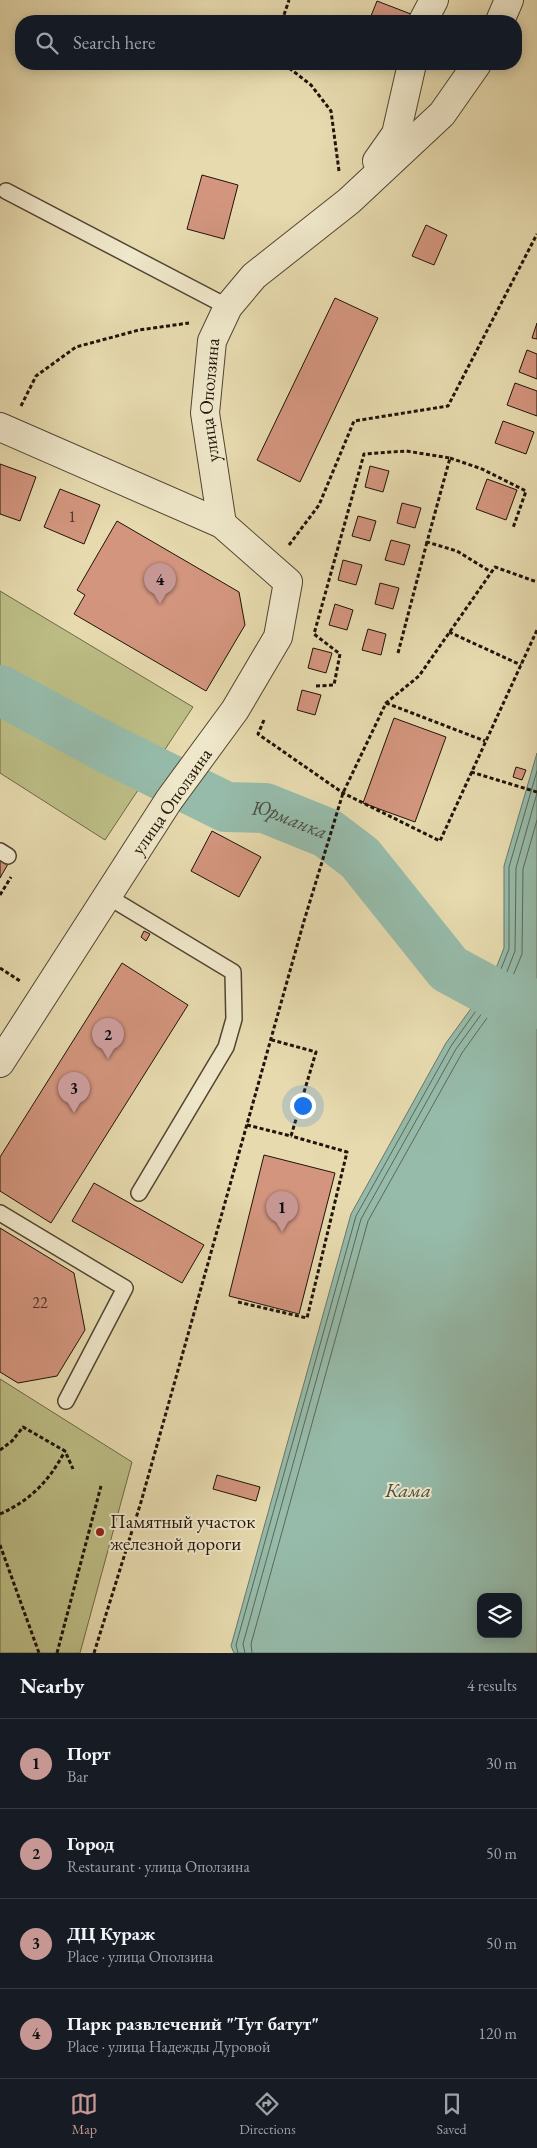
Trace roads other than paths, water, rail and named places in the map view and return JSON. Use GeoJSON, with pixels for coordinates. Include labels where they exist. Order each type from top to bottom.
{"type":"FeatureCollection","features":[{"type":"Feature","properties":{"kind":"street"},"geometry":{"type":"LineString","coordinates":[[426,15],[434,0]]}},
{"type":"Feature","properties":{"kind":"street"},"geometry":{"type":"LineString","coordinates":[[503,15],[509,0]]}},
{"type":"Feature","properties":{"kind":"street"},"geometry":{"type":"LineString","coordinates":[[346,204],[396,134],[411,70]]}},
{"type":"Feature","properties":{"kind":"street","name":"улица Оползина"},"geometry":{"type":"LineString","coordinates":[[0,1063],[169,800],[235,710],[278,637],[288,582],[222,524],[204,413],[212,341],[226,312],[254,276],[346,204],[442,114],[473,70]]}},
{"type":"Feature","properties":{"kind":"street"},"geometry":{"type":"LineString","coordinates":[[4,429],[222,524]]}},
{"type":"Feature","properties":{"kind":"lane"},"geometry":{"type":"LineString","coordinates":[[6,191],[226,312]]}},
{"type":"Feature","properties":{"kind":"lane"},"geometry":{"type":"LineString","coordinates":[[107,896],[233,972],[234,1018],[226,1048],[139,1193]]}},
{"type":"Feature","properties":{"kind":"lane"},"geometry":{"type":"LineString","coordinates":[[0,1213],[125,1288],[66,1401]]}},
{"type":"Feature","properties":{"kind":"water","name":"Кама"},"geometry":{"type":"Polygon","coordinates":[[[537,753],[537,1653],[234,1653],[231,1646],[351,1214],[446,1043],[491,981],[504,948],[504,866],[537,753]]]}},
{"type":"Feature","properties":{"kind":"waterway","name":"Юрманка"},"geometry":{"type":"LineString","coordinates":[[0,690],[105,747],[226,807],[265,808],[327,833],[360,858],[449,969],[501,997],[537,1004]]}},
{"type":"Feature","properties":{"kind":"place","name":"Парк развлечений \"Тут батут\""},"geometry":{"type":"Point","coordinates":[160,604]}},
{"type":"Feature","properties":{"kind":"place","name":"Город"},"geometry":{"type":"Point","coordinates":[108,1059]}},
{"type":"Feature","properties":{"kind":"place","name":"ДЦ Кураж"},"geometry":{"type":"Point","coordinates":[74,1113]}},
{"type":"Feature","properties":{"kind":"place","name":"Порт"},"geometry":{"type":"Point","coordinates":[282,1232]}},
{"type":"Feature","properties":{"kind":"place","name":"Памятный участок железной дороги"},"geometry":{"type":"Point","coordinates":[100,1532]}}]}
